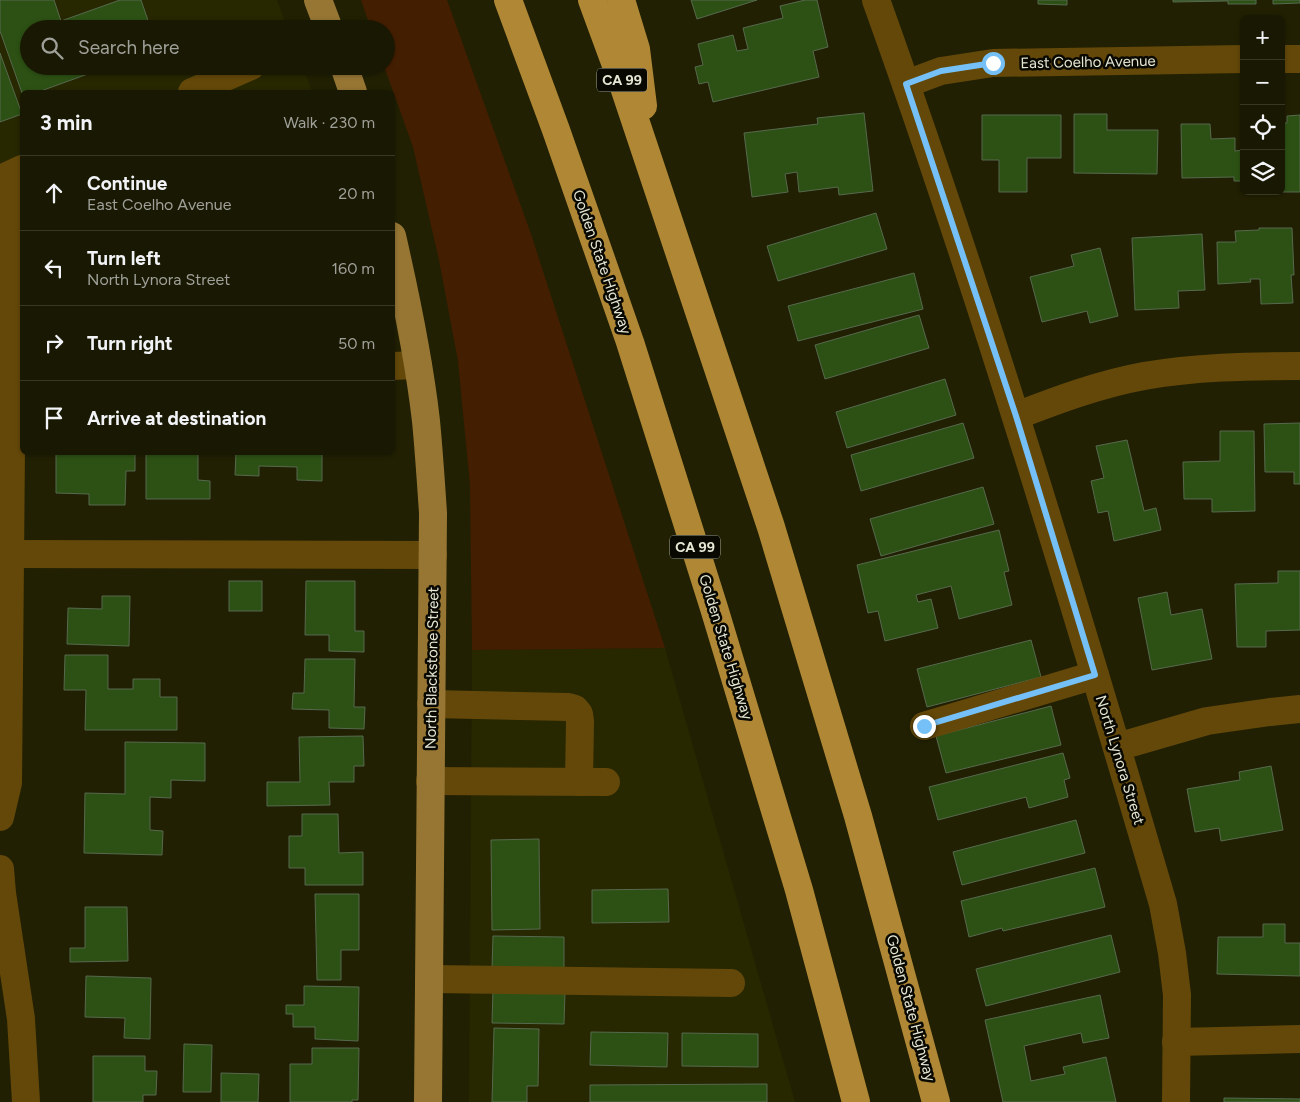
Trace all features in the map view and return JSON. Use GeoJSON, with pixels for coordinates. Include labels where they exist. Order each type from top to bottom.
{"type":"FeatureCollection","features":[{"type":"Feature","properties":{"kind":"highway","name":"Golden State Highway"},"geometry":{"type":"LineString","coordinates":[[508,0],[556,130],[630,342],[714,608],[799,890],[856,1102]]}},
{"type":"Feature","properties":{"kind":"highway","name":"Golden State Highway"},"geometry":{"type":"LineString","coordinates":[[592,0],[649,160],[773,537],[858,816],[936,1102]]}},
{"type":"Feature","properties":{"kind":"highway"},"geometry":{"type":"LineString","coordinates":[[621,0],[636,49],[649,160]]}},
{"type":"Feature","properties":{"kind":"main road"},"geometry":{"type":"LineString","coordinates":[[318,0],[326,20]]}},
{"type":"Feature","properties":{"kind":"main road"},"geometry":{"type":"LineString","coordinates":[[347,75],[352,90]]}},
{"type":"Feature","properties":{"kind":"main road","name":"North Blackstone Street"},"geometry":{"type":"LineString","coordinates":[[395,249],[409,312],[405,365],[426,421],[430,474],[433,555],[428,1102]]}},
{"type":"Feature","properties":{"kind":"street","name":"North Lynora Street"},"geometry":{"type":"LineString","coordinates":[[876,0],[906,84],[1016,416],[1163,904],[1177,995],[1176,1102]]}},
{"type":"Feature","properties":{"kind":"street"},"geometry":{"type":"LineString","coordinates":[[1285,59],[1300,58]]}},
{"type":"Feature","properties":{"kind":"street","name":"East Coelho Avenue"},"geometry":{"type":"LineString","coordinates":[[906,84],[941,71],[993,63],[1240,59]]}},
{"type":"Feature","properties":{"kind":"street"},"geometry":{"type":"LineString","coordinates":[[197,90],[231,75]]}},
{"type":"Feature","properties":{"kind":"street"},"geometry":{"type":"LineString","coordinates":[[0,817],[8,783],[5,554],[12,369],[11,205],[7,176],[20,170]]}},
{"type":"Feature","properties":{"kind":"street"},"geometry":{"type":"LineString","coordinates":[[1016,416],[1062,398],[1143,376],[1192,370],[1300,366]]}},
{"type":"Feature","properties":{"kind":"street"},"geometry":{"type":"LineString","coordinates":[[5,554],[433,555]]}},
{"type":"Feature","properties":{"kind":"street"},"geometry":{"type":"LineString","coordinates":[[924,726],[1095,675]]}},
{"type":"Feature","properties":{"kind":"street"},"geometry":{"type":"LineString","coordinates":[[431,704],[568,707],[575,709],[579,714],[580,722],[579,782]]}},
{"type":"Feature","properties":{"kind":"street"},"geometry":{"type":"LineString","coordinates":[[1116,747],[1207,721],[1270,712],[1300,710]]}},
{"type":"Feature","properties":{"kind":"street"},"geometry":{"type":"LineString","coordinates":[[430,781],[606,782]]}},
{"type":"Feature","properties":{"kind":"street"},"geometry":{"type":"LineString","coordinates":[[0,869],[2,893],[22,1019],[26,1102]]}},
{"type":"Feature","properties":{"kind":"street"},"geometry":{"type":"LineString","coordinates":[[429,979],[731,983]]}},
{"type":"Feature","properties":{"kind":"street"},"geometry":{"type":"LineString","coordinates":[[1176,1042],[1300,1040]]}},
{"type":"Feature","properties":{"kind":"shaded area"},"geometry":{"type":"Polygon","coordinates":[[[0,0],[277,0],[285,20],[20,20],[20,75],[306,75],[311,90],[20,90],[20,216],[0,216],[0,0]]]}},
{"type":"Feature","properties":{"kind":"shaded area"},"geometry":{"type":"Polygon","coordinates":[[[361,0],[447,0],[531,234],[665,648],[472,650],[470,485],[458,361],[439,260],[413,147],[395,97],[395,90],[393,90],[387,75],[395,75],[395,20],[368,20],[361,0]]]}},
{"type":"Feature","properties":{"kind":"shaded area"},"geometry":{"type":"Polygon","coordinates":[[[665,648],[795,1102],[469,1102],[472,650],[665,648]]]}},
{"type":"Feature","properties":{"kind":"building"},"geometry":{"type":"Polygon","coordinates":[[[0,0],[54,0],[61,20],[20,20],[20,75],[85,75],[44,90],[21,90],[0,31],[0,0]]]}},
{"type":"Feature","properties":{"kind":"building"},"geometry":{"type":"Polygon","coordinates":[[[120,0],[141,0],[148,20],[64,20],[120,0]]]}},
{"type":"Feature","properties":{"kind":"building"},"geometry":{"type":"Polygon","coordinates":[[[691,0],[757,0],[697,19],[691,0]]]}},
{"type":"Feature","properties":{"kind":"building"},"geometry":{"type":"Polygon","coordinates":[[[805,0],[817,0],[828,47],[813,51],[819,77],[713,102],[708,82],[699,84],[695,67],[703,65],[698,44],[733,35],[737,51],[748,49],[743,28],[783,18],[780,6],[805,0]]]}},
{"type":"Feature","properties":{"kind":"building"},"geometry":{"type":"Polygon","coordinates":[[[1038,0],[1067,0],[1067,5],[1038,4],[1038,0]]]}},
{"type":"Feature","properties":{"kind":"building"},"geometry":{"type":"Polygon","coordinates":[[[1173,0],[1256,0],[1256,4],[1228,4],[1228,1],[1173,2],[1173,0]]]}},
{"type":"Feature","properties":{"kind":"building"},"geometry":{"type":"Polygon","coordinates":[[[1273,0],[1300,0],[1300,3],[1273,4],[1273,0]]]}},
{"type":"Feature","properties":{"kind":"building"},"geometry":{"type":"Polygon","coordinates":[[[0,53],[20,108],[20,115],[0,122],[0,53]]]}},
{"type":"Feature","properties":{"kind":"building"},"geometry":{"type":"Polygon","coordinates":[[[864,113],[873,191],[839,195],[838,187],[799,192],[797,172],[785,174],[788,192],[752,197],[744,133],[818,124],[817,118],[864,113]]]}},
{"type":"Feature","properties":{"kind":"building"},"geometry":{"type":"Polygon","coordinates":[[[1074,114],[1107,114],[1107,130],[1158,130],[1157,174],[1074,173],[1074,114]]]}},
{"type":"Feature","properties":{"kind":"building"},"geometry":{"type":"Polygon","coordinates":[[[982,115],[1061,115],[1061,158],[1027,158],[1027,192],[999,192],[999,160],[982,160],[982,115]]]}},
{"type":"Feature","properties":{"kind":"building"},"geometry":{"type":"Polygon","coordinates":[[[1300,115],[1300,192],[1285,192],[1285,123],[1287,123],[1287,116],[1300,115]]]}},
{"type":"Feature","properties":{"kind":"building"},"geometry":{"type":"Polygon","coordinates":[[[1181,124],[1210,124],[1211,139],[1235,138],[1235,151],[1240,150],[1240,181],[1234,181],[1234,177],[1182,178],[1181,124]]]}},
{"type":"Feature","properties":{"kind":"building"},"geometry":{"type":"Polygon","coordinates":[[[876,213],[887,249],[778,281],[767,246],[876,213]]]}},
{"type":"Feature","properties":{"kind":"building"},"geometry":{"type":"Polygon","coordinates":[[[1259,228],[1292,228],[1294,275],[1291,275],[1293,303],[1261,304],[1260,279],[1250,279],[1251,282],[1218,284],[1217,242],[1236,242],[1235,231],[1259,230],[1259,228]]]}},
{"type":"Feature","properties":{"kind":"building"},"geometry":{"type":"Polygon","coordinates":[[[1202,234],[1205,290],[1178,291],[1179,308],[1135,310],[1132,238],[1202,234]]]}},
{"type":"Feature","properties":{"kind":"building"},"geometry":{"type":"Polygon","coordinates":[[[1100,248],[1118,316],[1090,323],[1087,311],[1042,322],[1030,277],[1074,266],[1071,255],[1100,248]]]}},
{"type":"Feature","properties":{"kind":"building"},"geometry":{"type":"Polygon","coordinates":[[[914,273],[923,309],[798,341],[788,306],[914,273]]]}},
{"type":"Feature","properties":{"kind":"building"},"geometry":{"type":"Polygon","coordinates":[[[919,315],[929,348],[825,379],[815,345],[919,315]]]}},
{"type":"Feature","properties":{"kind":"building"},"geometry":{"type":"Polygon","coordinates":[[[945,379],[956,415],[847,448],[836,412],[945,379]]]}},
{"type":"Feature","properties":{"kind":"building"},"geometry":{"type":"Polygon","coordinates":[[[963,423],[974,458],[861,491],[851,455],[963,423]]]}},
{"type":"Feature","properties":{"kind":"building"},"geometry":{"type":"Polygon","coordinates":[[[1300,423],[1300,484],[1294,484],[1294,472],[1265,472],[1264,424],[1300,423]]]}},
{"type":"Feature","properties":{"kind":"building"},"geometry":{"type":"Polygon","coordinates":[[[1220,431],[1254,431],[1255,511],[1212,512],[1212,499],[1184,499],[1183,462],[1220,461],[1220,431]]]}},
{"type":"Feature","properties":{"kind":"building"},"geometry":{"type":"Polygon","coordinates":[[[1127,440],[1144,511],[1156,508],[1161,530],[1114,541],[1108,511],[1098,513],[1091,481],[1104,478],[1096,446],[1127,440]]]}},
{"type":"Feature","properties":{"kind":"building"},"geometry":{"type":"Polygon","coordinates":[[[56,455],[135,455],[135,471],[126,471],[125,505],[89,505],[89,494],[56,493],[56,455]]]}},
{"type":"Feature","properties":{"kind":"building"},"geometry":{"type":"Polygon","coordinates":[[[146,455],[198,455],[198,480],[210,481],[210,499],[146,499],[146,455]]]}},
{"type":"Feature","properties":{"kind":"building"},"geometry":{"type":"Polygon","coordinates":[[[236,455],[322,455],[322,481],[297,480],[297,467],[259,466],[259,476],[235,475],[236,455]]]}},
{"type":"Feature","properties":{"kind":"building"},"geometry":{"type":"Polygon","coordinates":[[[983,487],[994,524],[881,556],[870,519],[983,487]]]}},
{"type":"Feature","properties":{"kind":"building"},"geometry":{"type":"Polygon","coordinates":[[[999,530],[1009,571],[1004,572],[1012,605],[959,619],[951,586],[916,595],[918,602],[931,599],[938,628],[885,641],[878,611],[868,613],[857,565],[999,530]]]}},
{"type":"Feature","properties":{"kind":"building"},"geometry":{"type":"Polygon","coordinates":[[[1278,571],[1300,571],[1300,630],[1266,631],[1266,647],[1237,647],[1235,584],[1278,583],[1278,571]]]}},
{"type":"Feature","properties":{"kind":"building"},"geometry":{"type":"Polygon","coordinates":[[[229,581],[262,581],[262,611],[229,611],[229,581]]]}},
{"type":"Feature","properties":{"kind":"building"},"geometry":{"type":"Polygon","coordinates":[[[306,581],[355,581],[355,631],[364,631],[364,652],[329,651],[329,635],[305,635],[306,581]]]}},
{"type":"Feature","properties":{"kind":"building"},"geometry":{"type":"Polygon","coordinates":[[[1167,592],[1171,615],[1202,609],[1212,659],[1152,670],[1138,598],[1167,592]]]}},
{"type":"Feature","properties":{"kind":"building"},"geometry":{"type":"Polygon","coordinates":[[[102,596],[130,596],[129,646],[67,644],[68,608],[102,609],[102,596]]]}},
{"type":"Feature","properties":{"kind":"building"},"geometry":{"type":"Polygon","coordinates":[[[1031,640],[1041,677],[927,707],[917,669],[1031,640]]]}},
{"type":"Feature","properties":{"kind":"building"},"geometry":{"type":"Polygon","coordinates":[[[65,655],[108,655],[108,689],[133,689],[133,679],[160,679],[160,697],[177,697],[177,730],[85,730],[86,690],[64,690],[65,655]]]}},
{"type":"Feature","properties":{"kind":"building"},"geometry":{"type":"Polygon","coordinates":[[[305,659],[355,659],[354,707],[365,707],[364,729],[329,728],[329,710],[292,709],[293,693],[304,693],[305,659]]]}},
{"type":"Feature","properties":{"kind":"building"},"geometry":{"type":"Polygon","coordinates":[[[1051,706],[1061,745],[946,773],[936,736],[1051,706]]]}},
{"type":"Feature","properties":{"kind":"building"},"geometry":{"type":"Polygon","coordinates":[[[363,736],[364,766],[354,766],[354,782],[329,782],[330,805],[267,806],[267,782],[300,782],[299,737],[363,736]]]}},
{"type":"Feature","properties":{"kind":"building"},"geometry":{"type":"Polygon","coordinates":[[[125,742],[205,743],[205,781],[171,780],[171,798],[150,797],[150,830],[163,831],[162,855],[84,853],[85,793],[125,794],[125,742]]]}},
{"type":"Feature","properties":{"kind":"building"},"geometry":{"type":"Polygon","coordinates":[[[1063,753],[1070,778],[1064,780],[1068,797],[1029,808],[1026,797],[938,820],[929,787],[1063,753]]]}},
{"type":"Feature","properties":{"kind":"building"},"geometry":{"type":"Polygon","coordinates":[[[1271,766],[1283,830],[1221,841],[1219,828],[1195,832],[1187,789],[1240,780],[1239,772],[1271,766]]]}},
{"type":"Feature","properties":{"kind":"building"},"geometry":{"type":"Polygon","coordinates":[[[302,814],[338,814],[339,853],[363,852],[363,885],[305,885],[305,868],[289,868],[289,836],[302,836],[302,814]]]}},
{"type":"Feature","properties":{"kind":"building"},"geometry":{"type":"Polygon","coordinates":[[[1076,820],[1085,853],[962,885],[953,852],[1076,820]]]}},
{"type":"Feature","properties":{"kind":"building"},"geometry":{"type":"Polygon","coordinates":[[[539,839],[540,929],[492,930],[491,840],[539,839]]]}},
{"type":"Feature","properties":{"kind":"building"},"geometry":{"type":"Polygon","coordinates":[[[1095,868],[1105,907],[1003,931],[1002,928],[969,937],[961,901],[1095,868]]]}},
{"type":"Feature","properties":{"kind":"building"},"geometry":{"type":"Polygon","coordinates":[[[668,889],[669,922],[592,923],[592,890],[668,889]]]}},
{"type":"Feature","properties":{"kind":"building"},"geometry":{"type":"Polygon","coordinates":[[[315,894],[359,894],[359,950],[341,950],[341,980],[317,980],[315,894]]]}},
{"type":"Feature","properties":{"kind":"building"},"geometry":{"type":"Polygon","coordinates":[[[85,907],[127,907],[128,961],[70,962],[70,948],[85,948],[85,907]]]}},
{"type":"Feature","properties":{"kind":"building"},"geometry":{"type":"Polygon","coordinates":[[[1263,924],[1285,924],[1285,943],[1300,943],[1300,976],[1217,974],[1218,937],[1263,937],[1263,924]]]}},
{"type":"Feature","properties":{"kind":"building"},"geometry":{"type":"Polygon","coordinates":[[[1111,935],[1120,972],[986,1006],[976,969],[1111,935]]]}},
{"type":"Feature","properties":{"kind":"building"},"geometry":{"type":"Polygon","coordinates":[[[493,936],[564,937],[564,969],[492,968],[493,936]]]}},
{"type":"Feature","properties":{"kind":"building"},"geometry":{"type":"Polygon","coordinates":[[[86,976],[151,978],[150,1039],[124,1038],[125,1018],[85,1017],[86,976]]]}},
{"type":"Feature","properties":{"kind":"building"},"geometry":{"type":"Polygon","coordinates":[[[304,986],[359,987],[358,1041],[315,1039],[315,1027],[293,1027],[293,1014],[286,1014],[286,1005],[304,1005],[304,986]]]}},
{"type":"Feature","properties":{"kind":"building"},"geometry":{"type":"Polygon","coordinates":[[[493,990],[565,991],[564,1024],[492,1023],[493,990]]]}},
{"type":"Feature","properties":{"kind":"building"},"geometry":{"type":"Polygon","coordinates":[[[1100,995],[1109,1038],[1083,1043],[1081,1033],[1024,1046],[1031,1081],[1065,1074],[1063,1067],[1106,1057],[1116,1102],[1003,1102],[985,1020],[1100,995]]]}},
{"type":"Feature","properties":{"kind":"building"},"geometry":{"type":"Polygon","coordinates":[[[494,1028],[539,1029],[538,1086],[527,1086],[527,1102],[492,1102],[494,1028]]]}},
{"type":"Feature","properties":{"kind":"building"},"geometry":{"type":"Polygon","coordinates":[[[591,1032],[668,1033],[667,1067],[590,1065],[591,1032]]]}},
{"type":"Feature","properties":{"kind":"building"},"geometry":{"type":"Polygon","coordinates":[[[682,1033],[758,1034],[758,1067],[682,1066],[682,1033]]]}},
{"type":"Feature","properties":{"kind":"building"},"geometry":{"type":"Polygon","coordinates":[[[184,1044],[212,1045],[211,1092],[183,1092],[184,1044]]]}},
{"type":"Feature","properties":{"kind":"building"},"geometry":{"type":"Polygon","coordinates":[[[312,1048],[359,1048],[358,1100],[352,1100],[352,1102],[290,1102],[290,1064],[312,1064],[312,1048]]]}},
{"type":"Feature","properties":{"kind":"building"},"geometry":{"type":"Polygon","coordinates":[[[93,1056],[145,1056],[145,1071],[157,1071],[156,1095],[143,1095],[143,1102],[93,1102],[93,1056]]]}},
{"type":"Feature","properties":{"kind":"building"},"geometry":{"type":"Polygon","coordinates":[[[221,1073],[259,1074],[258,1102],[221,1102],[221,1073]]]}},
{"type":"Feature","properties":{"kind":"building"},"geometry":{"type":"Polygon","coordinates":[[[767,1084],[767,1102],[590,1102],[590,1085],[767,1084]]]}},
{"type":"Feature","properties":{"kind":"building"},"geometry":{"type":"Polygon","coordinates":[[[1224,1098],[1300,1099],[1300,1102],[1224,1102],[1224,1098]]]}},
{"type":"Feature","properties":{"kind":"route"},"geometry":{"type":"LineString","coordinates":[[924,726],[1095,675],[1016,416],[906,84],[941,71],[993,63]]}}]}
